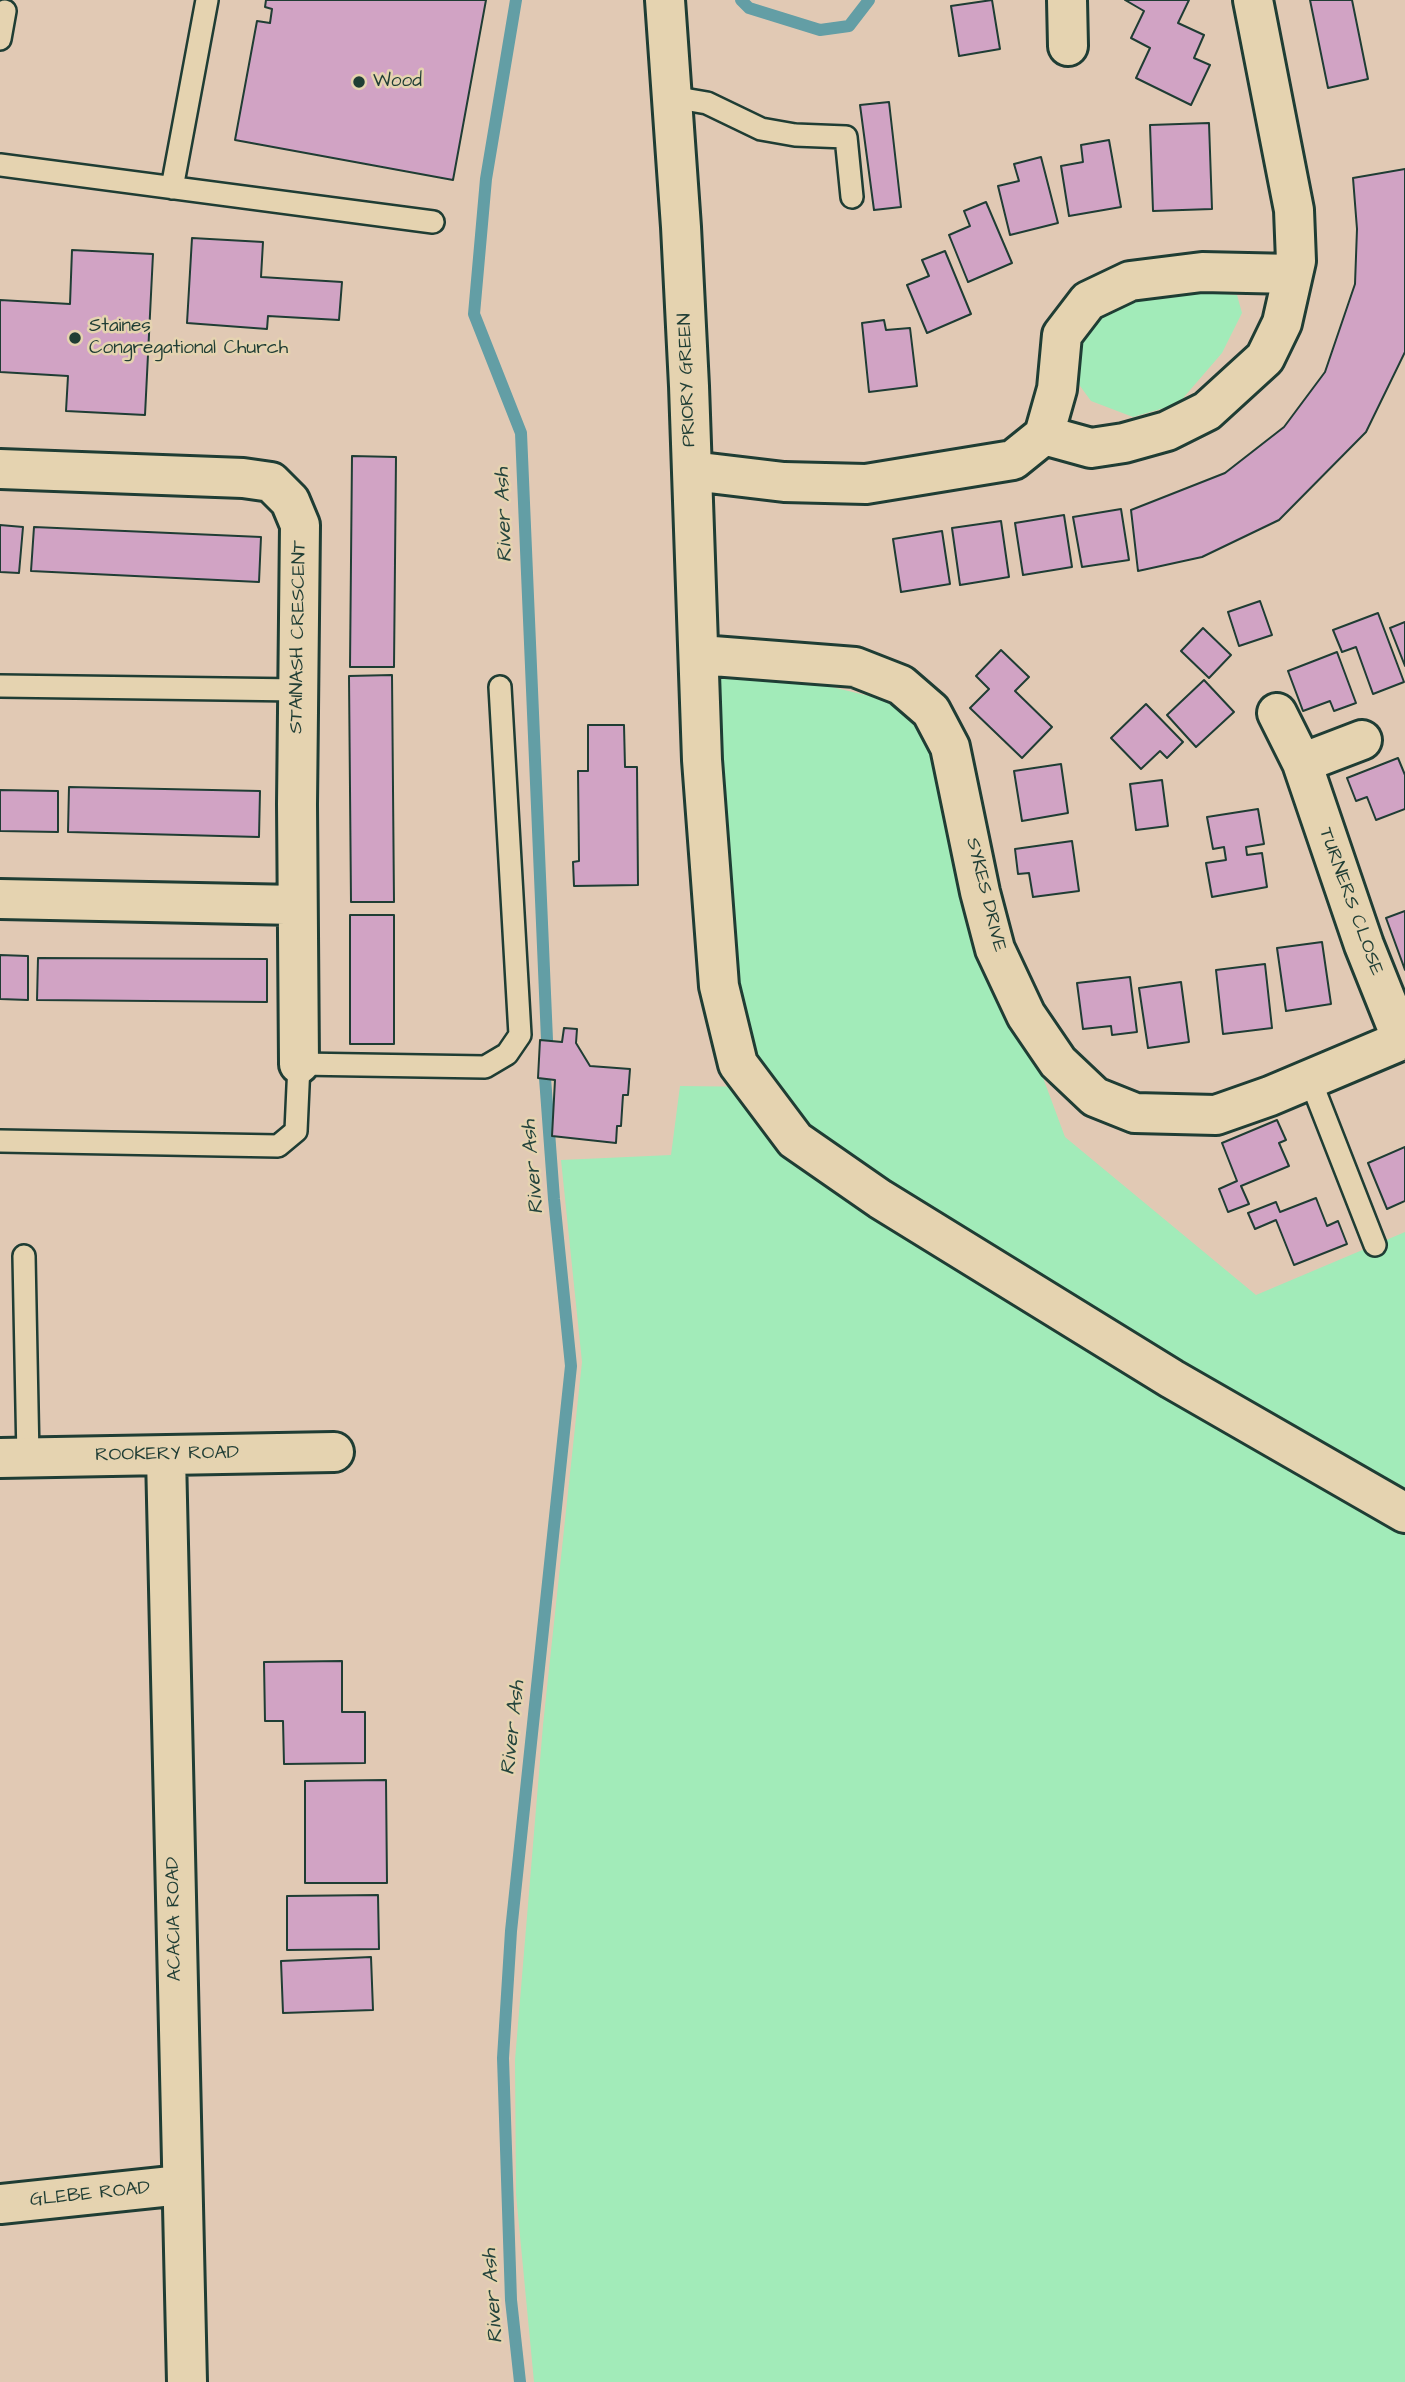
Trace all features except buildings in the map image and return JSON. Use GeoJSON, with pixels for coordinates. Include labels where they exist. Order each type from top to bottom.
{"type":"FeatureCollection","features":[{"type":"Feature","properties":{"kind":"street","name":"PRIORY GREEN"},"geometry":{"type":"LineString","coordinates":[[665,0],[681,227],[700,655],[702,760],[719,986],[738,1064],[795,1140],[880,1199],[1172,1379],[1405,1513]]}},
{"type":"Feature","properties":{"kind":"street"},"geometry":{"type":"LineString","coordinates":[[1067,0],[1068,46]]}},
{"type":"Feature","properties":{"kind":"street"},"geometry":{"type":"LineString","coordinates":[[1044,435],[1091,448],[1124,443],[1167,431],[1207,411],[1265,358],[1282,323],[1296,261],[1294,210],[1253,0]]}},
{"type":"Feature","properties":{"kind":"street"},"geometry":{"type":"LineString","coordinates":[[692,471],[784,481],[866,484],[1013,460],[1044,435],[1057,389],[1062,335],[1088,301],[1130,281],[1202,272],[1293,274]]}},
{"type":"Feature","properties":{"kind":"street","name":"STAINASH CRESCENT"},"geometry":{"type":"LineString","coordinates":[[0,469],[243,478],[271,482],[290,501],[300,524],[297,905],[299,1064]]}},
{"type":"Feature","properties":{"kind":"street","name":"SYKES DRIVE"},"geometry":{"type":"LineString","coordinates":[[700,655],[855,667],[901,685],[931,711],[950,747],[980,892],[995,948],[1026,1015],[1058,1062],[1095,1097],[1135,1112],[1216,1115],[1403,1040]]}},
{"type":"Feature","properties":{"kind":"street","name":"TURNERS CLOSE"},"geometry":{"type":"LineString","coordinates":[[1277,713],[1302,763],[1364,945],[1403,1040]]}},
{"type":"Feature","properties":{"kind":"street"},"geometry":{"type":"LineString","coordinates":[[1302,763],[1362,740]]}},
{"type":"Feature","properties":{"kind":"street"},"geometry":{"type":"LineString","coordinates":[[0,899],[297,905]]}},
{"type":"Feature","properties":{"kind":"street","name":"ROOKERY ROAD"},"geometry":{"type":"LineString","coordinates":[[14,1458],[334,1452]]}},
{"type":"Feature","properties":{"kind":"street","name":"ACACIA ROAD"},"geometry":{"type":"LineString","coordinates":[[166,1456],[187,2382]]}},
{"type":"Feature","properties":{"kind":"street","name":"GLEBE ROAD"},"geometry":{"type":"LineString","coordinates":[[0,2204],[181,2185]]}},
{"type":"Feature","properties":{"kind":"lane"},"geometry":{"type":"LineString","coordinates":[[172,188],[207,0]]}},
{"type":"Feature","properties":{"kind":"lane"},"geometry":{"type":"LineString","coordinates":[[0,39],[5,11]]}},
{"type":"Feature","properties":{"kind":"lane"},"geometry":{"type":"LineString","coordinates":[[671,97],[707,103],[761,128],[795,135],[846,137],[852,197]]}},
{"type":"Feature","properties":{"kind":"lane"},"geometry":{"type":"LineString","coordinates":[[0,165],[433,222]]}},
{"type":"Feature","properties":{"kind":"lane"},"geometry":{"type":"LineString","coordinates":[[0,686],[299,690]]}},
{"type":"Feature","properties":{"kind":"lane"},"geometry":{"type":"LineString","coordinates":[[0,1141],[278,1146],[296,1131],[299,1064],[485,1068],[507,1054],[520,1035],[500,687]]}},
{"type":"Feature","properties":{"kind":"lane"},"geometry":{"type":"LineString","coordinates":[[1310,1079],[1375,1245]]}},
{"type":"Feature","properties":{"kind":"lane"},"geometry":{"type":"LineString","coordinates":[[14,1458],[24,1256]]}},
{"type":"Feature","properties":{"kind":"green space"},"geometry":{"type":"Polygon","coordinates":[[[1161,288],[1237,295],[1242,313],[1222,353],[1178,404],[1133,417],[1091,401],[1072,375],[1075,340],[1089,312],[1161,288]]]}},
{"type":"Feature","properties":{"kind":"green space"},"geometry":{"type":"Polygon","coordinates":[[[700,655],[931,711],[995,948],[1065,1137],[1256,1295],[1405,1232],[1405,2382],[534,2382],[516,2194],[515,2060],[543,1725],[582,1362],[561,1160],[671,1155],[680,1086],[767,1087],[716,951],[700,655]]]}},
{"type":"Feature","properties":{"kind":"waterway","name":"River Ash"},"geometry":{"type":"LineString","coordinates":[[516,0],[486,179],[474,314],[521,433],[547,1040]]}},
{"type":"Feature","properties":{"kind":"waterway","name":"River Ash"},"geometry":{"type":"LineString","coordinates":[[741,0],[749,8],[820,30],[849,26],[869,0]]}},
{"type":"Feature","properties":{"kind":"waterway","name":"River Ash"},"geometry":{"type":"LineString","coordinates":[[520,2382],[511,2300],[503,2058],[511,1931],[571,1366],[545,1078]]}},
{"type":"Feature","properties":{"kind":"place","name":"Wood"},"geometry":{"type":"Point","coordinates":[359,82]}},
{"type":"Feature","properties":{"kind":"place","name":"Staines Congregational Church"},"geometry":{"type":"Point","coordinates":[75,338]}}]}
